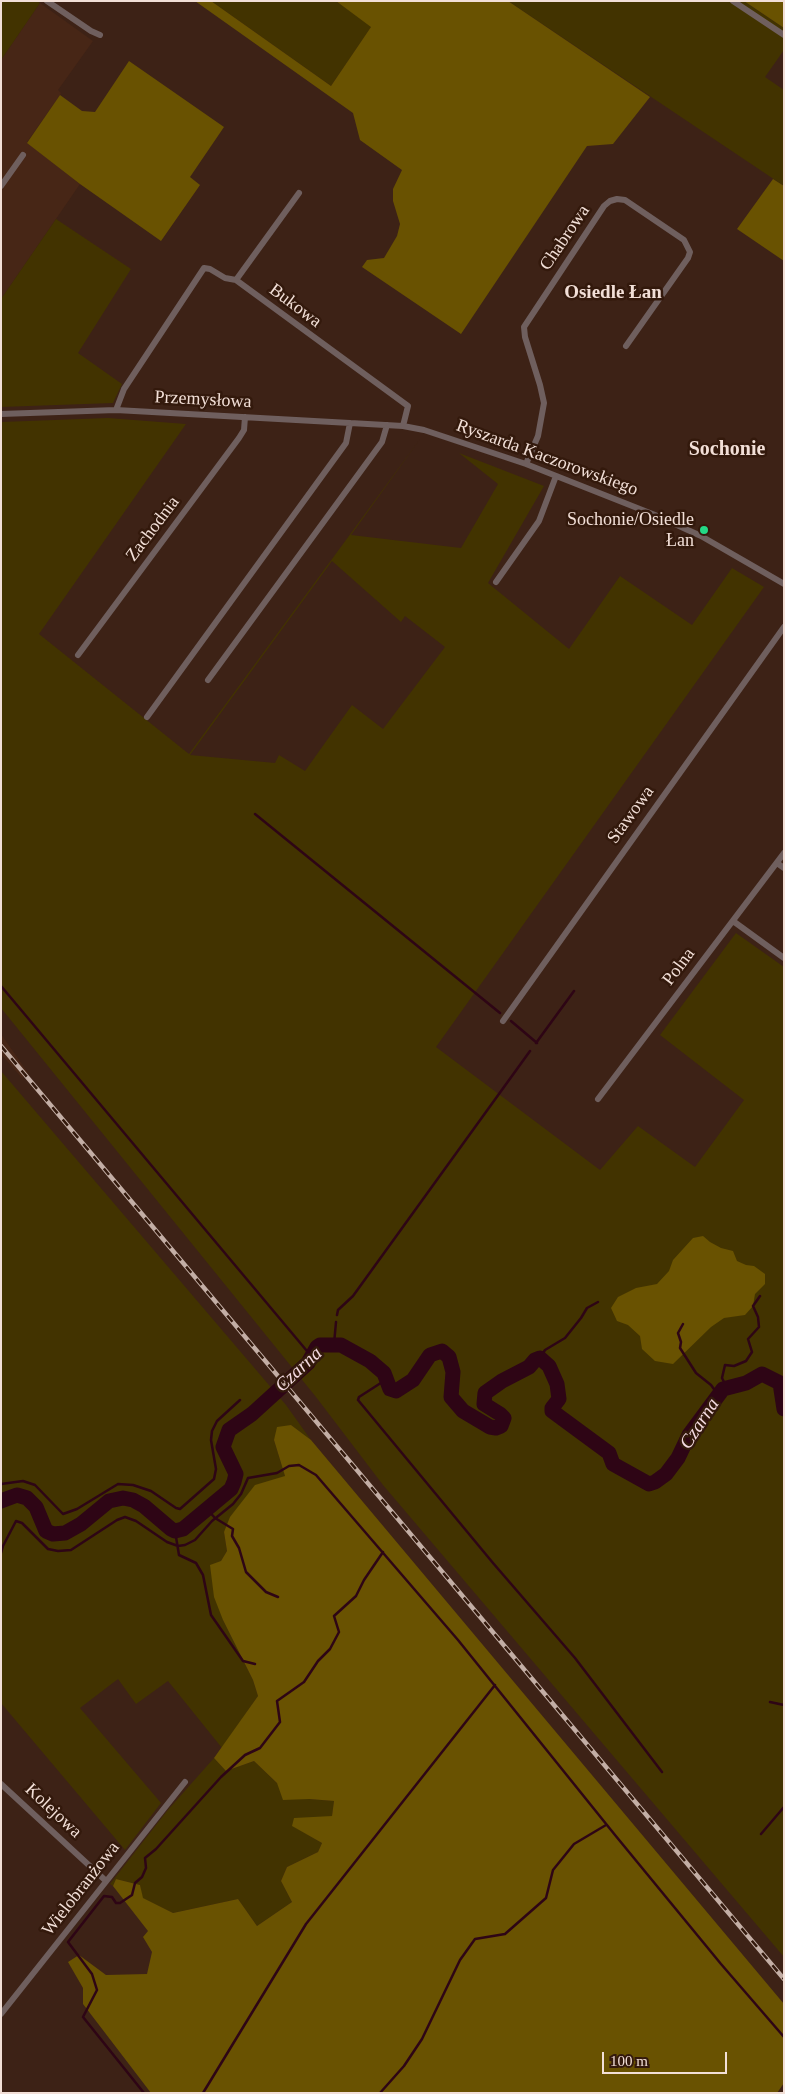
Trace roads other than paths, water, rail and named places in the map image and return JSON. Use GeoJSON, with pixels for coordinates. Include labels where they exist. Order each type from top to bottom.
{"type":"FeatureCollection","features":[{"type":"Feature","properties":{"kind":"street"},"geometry":{"type":"LineString","coordinates":[[47,1],[91,32],[100,35]]}},
{"type":"Feature","properties":{"kind":"street"},"geometry":{"type":"LineString","coordinates":[[733,1],[784,36]]}},
{"type":"Feature","properties":{"kind":"street"},"geometry":{"type":"LineString","coordinates":[[1,186],[23,155]]}},
{"type":"Feature","properties":{"kind":"street"},"geometry":{"type":"LineString","coordinates":[[116,410],[124,389],[204,268],[210,269],[225,278],[236,280],[299,193]]}},
{"type":"Feature","properties":{"kind":"street","name":"Chabrowa"},"geometry":{"type":"LineString","coordinates":[[526,464],[538,436],[544,403],[525,337],[524,327],[604,206],[610,201],[617,199],[625,200],[684,240],[690,252],[688,258],[626,346]]}},
{"type":"Feature","properties":{"kind":"street","name":"Bukowa"},"geometry":{"type":"LineString","coordinates":[[236,280],[408,406],[402,426]]}},
{"type":"Feature","properties":{"kind":"street","name":"Przemysłowa"},"geometry":{"type":"LineString","coordinates":[[1,414],[116,410],[402,426]]}},
{"type":"Feature","properties":{"kind":"street","name":"Zachodnia"},"geometry":{"type":"LineString","coordinates":[[78,655],[239,438],[244,430],[245,417]]}},
{"type":"Feature","properties":{"kind":"street"},"geometry":{"type":"LineString","coordinates":[[147,717],[346,443],[350,423]]}},
{"type":"Feature","properties":{"kind":"street"},"geometry":{"type":"LineString","coordinates":[[208,680],[382,442],[387,425]]}},
{"type":"Feature","properties":{"kind":"street","name":"Ryszarda Kaczorowskiego"},"geometry":{"type":"LineString","coordinates":[[402,426],[450,438],[526,464],[656,515],[701,536],[784,584]]}},
{"type":"Feature","properties":{"kind":"street"},"geometry":{"type":"LineString","coordinates":[[496,582],[539,521],[556,476]]}},
{"type":"Feature","properties":{"kind":"street","name":"Stawowa"},"geometry":{"type":"LineString","coordinates":[[503,1021],[784,626]]}},
{"type":"Feature","properties":{"kind":"street","name":"Polna"},"geometry":{"type":"LineString","coordinates":[[598,1100],[784,854]]}},
{"type":"Feature","properties":{"kind":"street"},"geometry":{"type":"LineString","coordinates":[[777,863],[784,868]]}},
{"type":"Feature","properties":{"kind":"street"},"geometry":{"type":"LineString","coordinates":[[733,921],[784,958]]}},
{"type":"Feature","properties":{"kind":"street","name":"Wielobranżowa"},"geometry":{"type":"LineString","coordinates":[[1,2014],[185,1782]]}},
{"type":"Feature","properties":{"kind":"street","name":"Kolejowa"},"geometry":{"type":"LineString","coordinates":[[1,1784],[106,1881]]}},
{"type":"Feature","properties":{"kind":"waterway"},"geometry":{"type":"LineString","coordinates":[[255,814],[500,1013]]}},
{"type":"Feature","properties":{"kind":"waterway"},"geometry":{"type":"LineString","coordinates":[[1,986],[312,1357]]}},
{"type":"Feature","properties":{"kind":"waterway"},"geometry":{"type":"LineString","coordinates":[[536,1043],[574,991]]}},
{"type":"Feature","properties":{"kind":"waterway"},"geometry":{"type":"LineString","coordinates":[[511,1021],[537,1043]]}},
{"type":"Feature","properties":{"kind":"waterway"},"geometry":{"type":"LineString","coordinates":[[337,1315],[338,1310],[353,1296],[530,1051]]}},
{"type":"Feature","properties":{"kind":"waterway"},"geometry":{"type":"LineString","coordinates":[[727,1388],[722,1378],[725,1365],[734,1366],[746,1361],[752,1352],[748,1339],[759,1327],[758,1317],[753,1306],[760,1296]]}},
{"type":"Feature","properties":{"kind":"waterway"},"geometry":{"type":"LineString","coordinates":[[540,1358],[545,1350],[565,1338],[587,1308],[598,1302]]}},
{"type":"Feature","properties":{"kind":"waterway"},"geometry":{"type":"LineString","coordinates":[[334,1344],[336,1322]]}},
{"type":"Feature","properties":{"kind":"waterway"},"geometry":{"type":"LineString","coordinates":[[683,1324],[678,1333],[681,1342],[680,1348],[696,1373],[711,1385],[719,1396]]}},
{"type":"Feature","properties":{"kind":"waterway","name":"Czarna"},"geometry":{"type":"LineString","coordinates":[[1,1501],[17,1495],[27,1498],[36,1507],[46,1531],[53,1534],[65,1533],[81,1524],[109,1501],[123,1498],[133,1500],[144,1506],[171,1529],[175,1531],[183,1529],[231,1489],[236,1474],[223,1447],[229,1430],[252,1414],[308,1363],[320,1345],[341,1345],[370,1361],[384,1373],[390,1389],[396,1391],[413,1380],[430,1355],[442,1351],[449,1357],[453,1372],[451,1397],[463,1411],[490,1427],[496,1428],[501,1426],[504,1418],[484,1404],[485,1393],[502,1381],[529,1367],[535,1360],[540,1358],[549,1366],[557,1384],[559,1399],[552,1408],[552,1411],[609,1453],[613,1464],[649,1484],[666,1474],[678,1458],[689,1435],[723,1389],[746,1383],[762,1374],[780,1383],[784,1409]]}},
{"type":"Feature","properties":{"kind":"waterway"},"geometry":{"type":"LineString","coordinates":[[387,1379],[359,1397],[358,1400],[493,1563],[575,1658],[662,1772]]}},
{"type":"Feature","properties":{"kind":"waterway"},"geometry":{"type":"LineString","coordinates":[[1,1484],[23,1481],[35,1485],[63,1514],[77,1509],[118,1484],[133,1485],[151,1491],[180,1509],[214,1479],[216,1469],[211,1440],[212,1431],[217,1421],[240,1400]]}},
{"type":"Feature","properties":{"kind":"waterway"},"geometry":{"type":"LineString","coordinates":[[1,1553],[16,1521],[22,1523],[48,1549],[58,1551],[71,1550],[117,1520],[125,1517],[136,1521],[167,1542],[178,1546],[185,1545],[195,1540],[212,1521],[233,1504],[241,1494],[248,1478],[277,1473],[289,1466],[299,1465],[316,1475],[458,1640],[615,1835],[784,2037]]}},
{"type":"Feature","properties":{"kind":"waterway"},"geometry":{"type":"LineString","coordinates":[[206,1508],[215,1518],[233,1529],[232,1536],[239,1548],[246,1572],[266,1592],[278,1597]]}},
{"type":"Feature","properties":{"kind":"waterway"},"geometry":{"type":"LineString","coordinates":[[175,1531],[179,1555],[196,1563],[203,1575],[211,1615],[243,1661],[255,1664]]}},
{"type":"Feature","properties":{"kind":"waterway"},"geometry":{"type":"LineString","coordinates":[[144,2093],[83,2017],[97,1990],[92,1974],[68,1942],[104,1896],[112,1897],[116,1903],[120,1903],[132,1895],[135,1883],[142,1877],[146,1868],[145,1858],[156,1849],[221,1777],[245,1755],[260,1748],[280,1722],[277,1701],[304,1682],[318,1661],[330,1649],[339,1632],[334,1616],[356,1596],[364,1580],[383,1552]]}},
{"type":"Feature","properties":{"kind":"waterway"},"geometry":{"type":"LineString","coordinates":[[203,2093],[306,1924],[495,1685]]}},
{"type":"Feature","properties":{"kind":"waterway"},"geometry":{"type":"LineString","coordinates":[[770,1702],[784,1705]]}},
{"type":"Feature","properties":{"kind":"waterway"},"geometry":{"type":"LineString","coordinates":[[761,1834],[784,1807]]}},
{"type":"Feature","properties":{"kind":"waterway"},"geometry":{"type":"LineString","coordinates":[[380,2093],[404,2066],[422,2039],[460,1960],[475,1939],[505,1934],[546,1898],[553,1870],[574,1844],[606,1825]]}},
{"type":"Feature","properties":{"kind":"railway"},"geometry":{"type":"LineString","coordinates":[[1,1046],[784,1979]]}},
{"type":"Feature","properties":{"kind":"place","name":"Sochonie/Osiedle Łan"},"geometry":{"type":"Point","coordinates":[704,530]}},
{"type":"Feature","properties":{"kind":"district","name":"Osiedle Łan"},"geometry":{"type":"Point","coordinates":[613,293]}},
{"type":"Feature","properties":{"kind":"district","name":"Sochonie"},"geometry":{"type":"Point","coordinates":[727,450]}}]}
